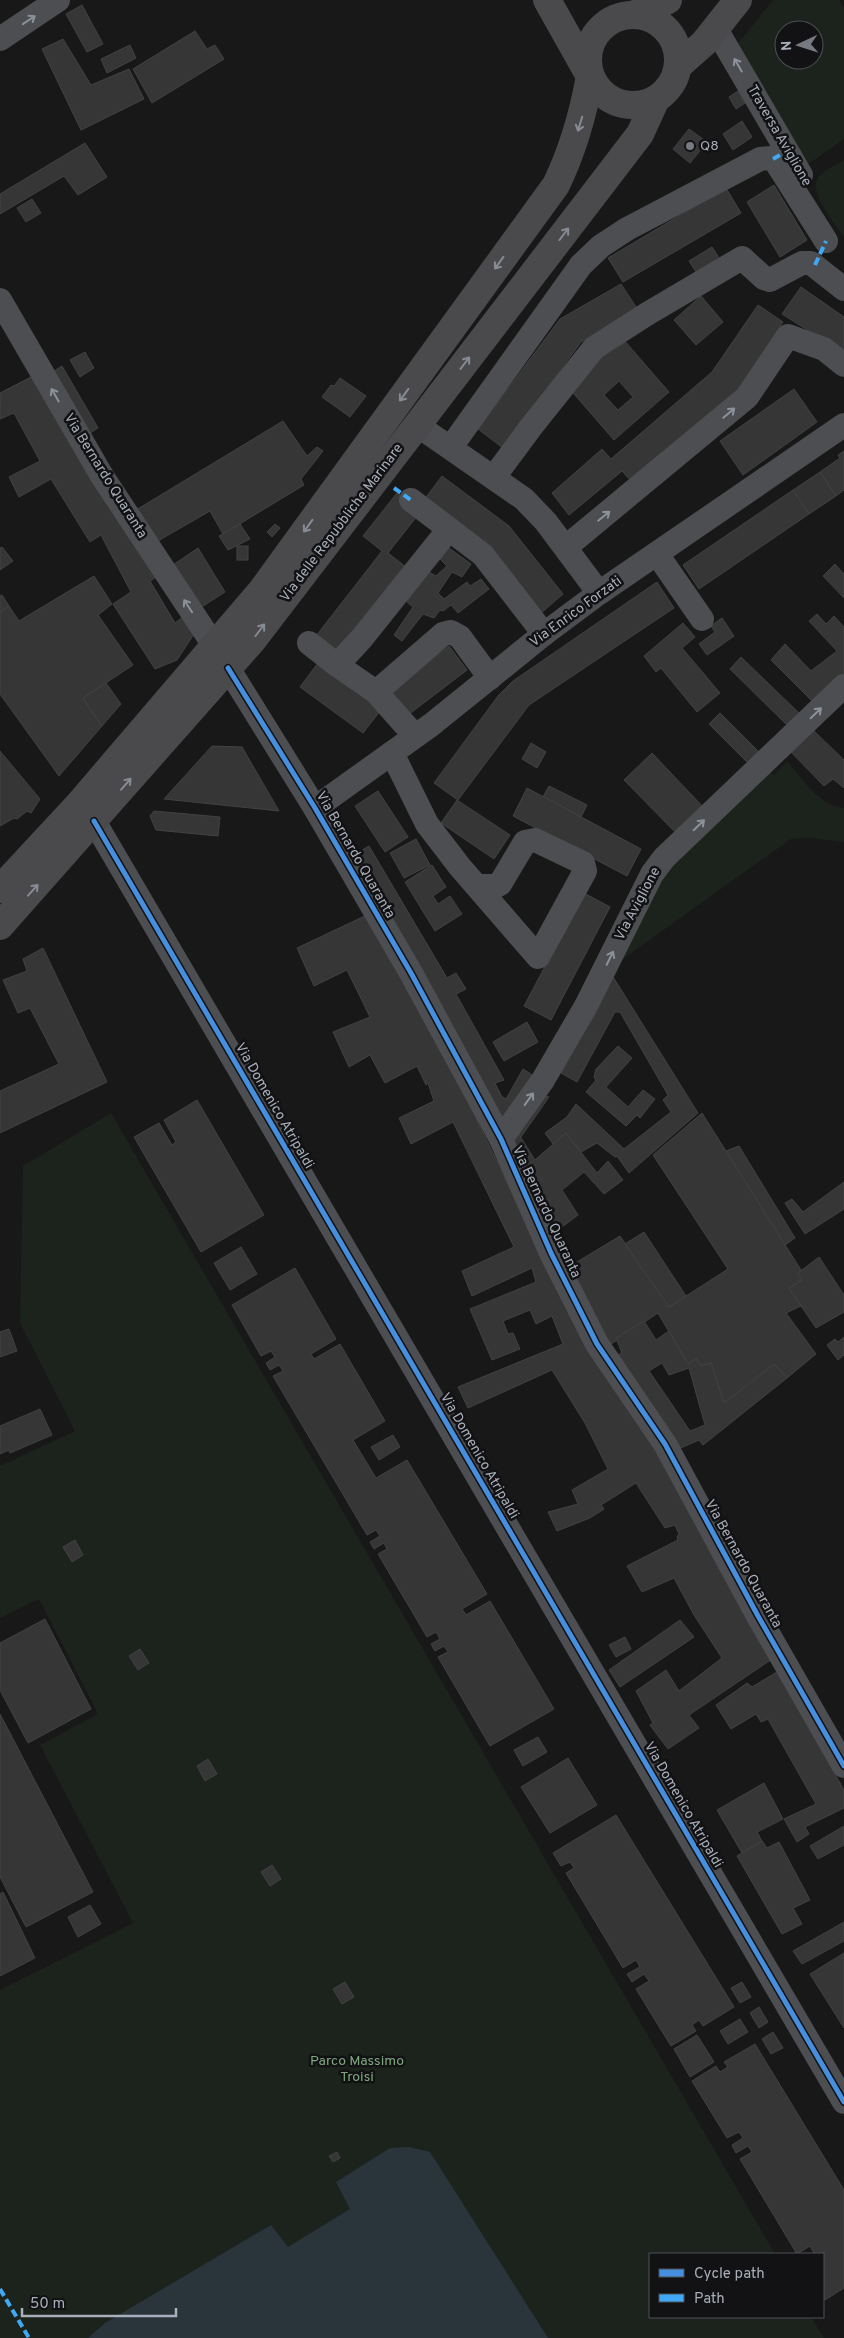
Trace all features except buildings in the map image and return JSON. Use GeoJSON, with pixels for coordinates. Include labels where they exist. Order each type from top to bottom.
{"type":"FeatureCollection","features":[{"type":"Feature","properties":{"kind":"main road"},"geometry":{"type":"LineString","coordinates":[[547,0],[597,89],[610,100],[627,106],[641,105],[665,93],[675,78],[678,66],[676,46],[671,34],[659,22],[625,7]]}},
{"type":"Feature","properties":{"kind":"main road"},"geometry":{"type":"LineString","coordinates":[[590,76],[587,60],[589,46],[597,31],[625,7],[668,0]]}},
{"type":"Feature","properties":{"kind":"main road"},"geometry":{"type":"LineString","coordinates":[[678,66],[704,43],[738,0]]}},
{"type":"Feature","properties":{"kind":"main road","name":"Via delle Repubbliche Marinare"},"geometry":{"type":"LineString","coordinates":[[0,926],[86,813],[222,657],[262,590],[556,185],[570,156],[582,116],[590,76]]}},
{"type":"Feature","properties":{"kind":"main road","name":"Via delle Repubbliche Marinare"},"geometry":{"type":"LineString","coordinates":[[222,657],[252,641],[640,134],[656,99]]}},
{"type":"Feature","properties":{"kind":"main road","name":"Via delle Repubbliche Marinare"},"geometry":{"type":"LineString","coordinates":[[0,889],[86,813]]}},
{"type":"Feature","properties":{"kind":"street"},"geometry":{"type":"LineString","coordinates":[[0,39],[58,0]]}},
{"type":"Feature","properties":{"kind":"street","name":"Traversa Aviglione"},"geometry":{"type":"LineString","coordinates":[[716,29],[814,196],[835,241]]}},
{"type":"Feature","properties":{"kind":"street"},"geometry":{"type":"LineString","coordinates":[[451,447],[581,265],[601,246],[627,229],[766,157],[776,162],[835,241]]}},
{"type":"Feature","properties":{"kind":"street"},"geometry":{"type":"LineString","coordinates":[[494,477],[594,348],[655,309],[742,258],[764,278],[770,280],[802,263],[811,263],[844,289]]}},
{"type":"Feature","properties":{"kind":"street","name":"Via Bernardo Quaranta"},"geometry":{"type":"LineString","coordinates":[[0,300],[102,476],[222,657],[315,808],[411,973],[500,1139],[551,1253],[596,1344],[665,1444],[758,1616],[844,1766]]}},
{"type":"Feature","properties":{"kind":"street"},"geometry":{"type":"LineString","coordinates":[[566,547],[747,398],[788,336],[824,349],[844,365]]}},
{"type":"Feature","properties":{"kind":"street"},"geometry":{"type":"LineString","coordinates":[[417,425],[524,499],[566,547],[599,593]]}},
{"type":"Feature","properties":{"kind":"street","name":"Via Enrico Forzati"},"geometry":{"type":"LineString","coordinates":[[315,808],[415,736],[599,593],[844,425]]}},
{"type":"Feature","properties":{"kind":"street"},"geometry":{"type":"LineString","coordinates":[[411,500],[483,555],[544,634]]}},
{"type":"Feature","properties":{"kind":"street"},"geometry":{"type":"LineString","coordinates":[[337,665],[362,638],[449,529]]}},
{"type":"Feature","properties":{"kind":"street"},"geometry":{"type":"LineString","coordinates":[[657,554],[702,619]]}},
{"type":"Feature","properties":{"kind":"street"},"geometry":{"type":"LineString","coordinates":[[376,692],[443,634],[451,632],[460,637],[490,678]]}},
{"type":"Feature","properties":{"kind":"street"},"geometry":{"type":"LineString","coordinates":[[309,643],[376,692],[415,736]]}},
{"type":"Feature","properties":{"kind":"street","name":"Via Aviglione"},"geometry":{"type":"LineString","coordinates":[[500,1139],[544,1080],[586,1006],[652,874],[660,864],[844,686]]}},
{"type":"Feature","properties":{"kind":"street"},"geometry":{"type":"LineString","coordinates":[[392,753],[427,824],[460,867],[538,957],[586,871],[582,863],[535,840],[526,842],[500,884],[477,886]]}},
{"type":"Feature","properties":{"kind":"street","name":"Via Domenico Atripaldi"},"geometry":{"type":"LineString","coordinates":[[86,813],[844,2102]]}},
{"type":"Feature","properties":{"kind":"green space"},"geometry":{"type":"Polygon","coordinates":[[[773,0],[839,0],[844,8],[844,139],[804,167],[735,47],[773,0]]]}},
{"type":"Feature","properties":{"kind":"green space"},"geometry":{"type":"Polygon","coordinates":[[[844,160],[844,237],[828,215],[819,198],[816,181],[820,175],[844,160]]]}},
{"type":"Feature","properties":{"kind":"green space"},"geometry":{"type":"Polygon","coordinates":[[[787,761],[819,797],[835,806],[844,808],[844,842],[811,838],[791,839],[609,969],[655,884],[767,770],[774,775],[787,761]]]}},
{"type":"Feature","properties":{"kind":"green space","name":"Parco Massimo Troisi"},"geometry":{"type":"Polygon","coordinates":[[[111,1113],[774,2253],[649,2253],[649,2318],[812,2318],[824,2338],[0,2338],[0,1990],[133,1923],[40,1745],[98,1714],[39,1599],[0,1618],[0,1466],[75,1431],[20,1323],[23,1166],[111,1113]]]}},
{"type":"Feature","properties":{"kind":"shaded area"},"geometry":{"type":"Polygon","coordinates":[[[409,2147],[430,2152],[548,2338],[88,2338],[105,2323],[271,2225],[288,2247],[350,2209],[336,2182],[390,2148],[409,2147]]]}},
{"type":"Feature","properties":{"kind":"marked path"},"geometry":{"type":"LineString","coordinates":[[773,159],[787,151]]}},
{"type":"Feature","properties":{"kind":"marked path"},"geometry":{"type":"LineString","coordinates":[[815,265],[826,241]]}},
{"type":"Feature","properties":{"kind":"marked path"},"geometry":{"type":"LineString","coordinates":[[394,488],[411,500]]}},
{"type":"Feature","properties":{"kind":"marked path"},"geometry":{"type":"LineString","coordinates":[[0,2289],[29,2338]]}},
{"type":"Feature","properties":{"kind":"cycle path"},"geometry":{"type":"LineString","coordinates":[[228,668],[315,808],[411,973],[501,1139],[551,1253],[597,1344],[665,1444],[758,1616],[844,1766]]}},
{"type":"Feature","properties":{"kind":"cycle path"},"geometry":{"type":"LineString","coordinates":[[94,821],[844,2102]]}},
{"type":"Feature","properties":{"kind":"place","name":"Q8"},"geometry":{"type":"Point","coordinates":[690,146]}}]}
